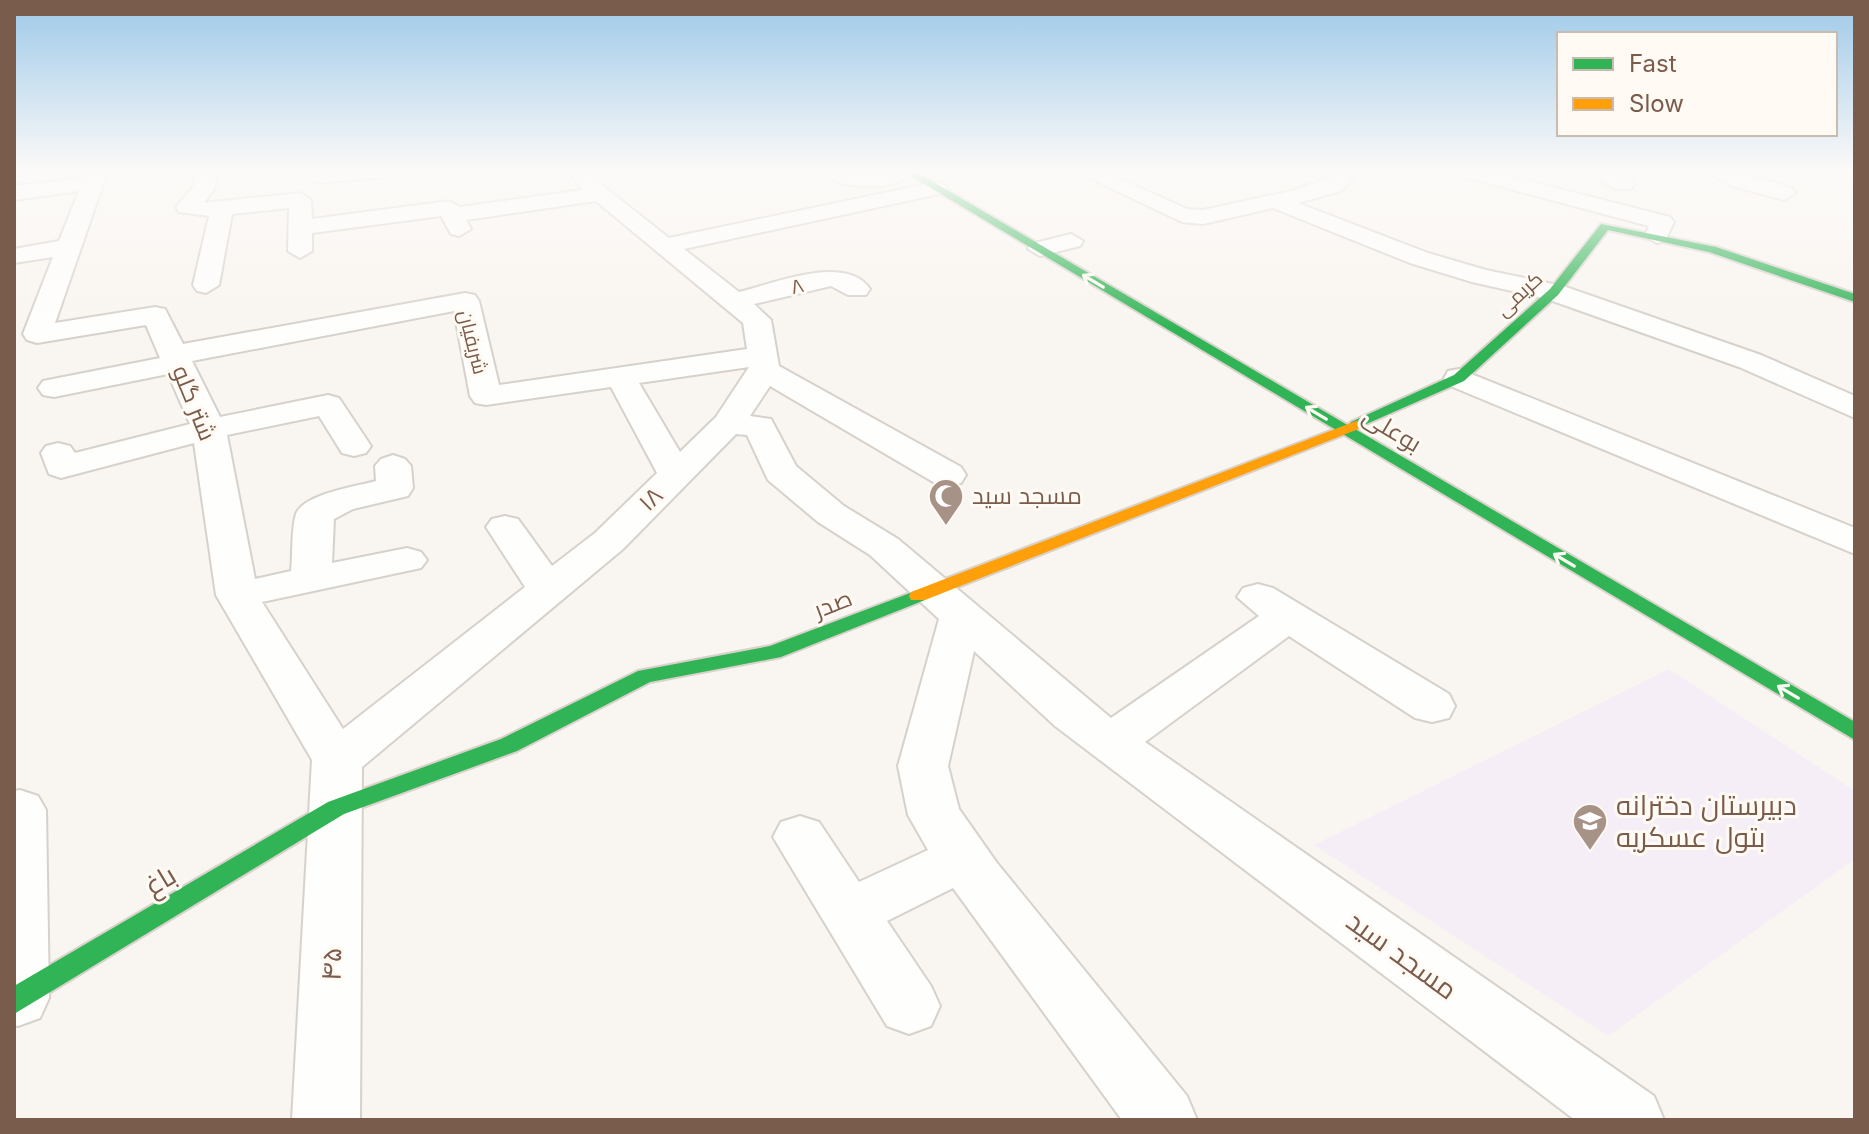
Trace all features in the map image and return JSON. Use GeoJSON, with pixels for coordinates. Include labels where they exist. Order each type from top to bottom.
{"type":"FeatureCollection","features":[{"type":"Feature","properties":{"kind":"street","name":"شتر گلو"},"geometry":{"type":"LineString","coordinates":[[26,336],[78,223]]}},
{"type":"Feature","properties":{"kind":"street"},"geometry":{"type":"LineString","coordinates":[[206,285],[219,223]]}},
{"type":"Feature","properties":{"kind":"street"},"geometry":{"type":"LineString","coordinates":[[300,223],[300,239],[377,223]]}},
{"type":"Feature","properties":{"kind":"street"},"geometry":{"type":"LineString","coordinates":[[639,223],[757,320],[764,363],[948,475]]}},
{"type":"Feature","properties":{"kind":"street"},"geometry":{"type":"LineString","coordinates":[[664,246],[748,223]]}},
{"type":"Feature","properties":{"kind":"street","name":"بوعلی"},"geometry":{"type":"LineString","coordinates":[[997,223],[1855,732]]}},
{"type":"Feature","properties":{"kind":"street"},"geometry":{"type":"LineString","coordinates":[[1330,223],[1419,258],[1481,277],[1554,292],[1750,361],[1855,408]]}},
{"type":"Feature","properties":{"kind":"street"},"geometry":{"type":"LineString","coordinates":[[1657,236],[1662,223]]}},
{"type":"Feature","properties":{"kind":"street","name":"کریمی"},"geometry":{"type":"LineString","coordinates":[[1345,430],[1459,378],[1554,292],[1605,226],[1712,249],[1855,298]]}},
{"type":"Feature","properties":{"kind":"street"},"geometry":{"type":"LineString","coordinates":[[1040,249],[1071,241]]}},
{"type":"Feature","properties":{"kind":"street"},"geometry":{"type":"LineString","coordinates":[[14,256],[69,247]]}},
{"type":"Feature","properties":{"kind":"street","name":"۸"},"geometry":{"type":"LineString","coordinates":[[734,301],[835,277],[857,289]]}},
{"type":"Feature","properties":{"kind":"street","name":"شریفیان"},"geometry":{"type":"LineString","coordinates":[[176,359],[465,301],[486,396],[620,376],[764,363]]}},
{"type":"Feature","properties":{"kind":"street","name":"شتر گلو"},"geometry":{"type":"LineString","coordinates":[[26,336],[155,315],[209,429],[237,595],[336,784]]}},
{"type":"Feature","properties":{"kind":"street"},"geometry":{"type":"LineString","coordinates":[[54,388],[176,359]]}},
{"type":"Feature","properties":{"kind":"street","name":"۱۸"},"geometry":{"type":"LineString","coordinates":[[336,784],[548,590],[609,541],[728,424],[764,363]]}},
{"type":"Feature","properties":{"kind":"street"},"geometry":{"type":"LineString","coordinates":[[620,376],[676,475]]}},
{"type":"Feature","properties":{"kind":"street"},"geometry":{"type":"LineString","coordinates":[[1459,378],[1855,542]]}},
{"type":"Feature","properties":{"kind":"street"},"geometry":{"type":"LineString","coordinates":[[58,453],[61,467],[209,429],[328,405],[354,446]]}},
{"type":"Feature","properties":{"kind":"street","name":"مسجد سید"},"geometry":{"type":"LineString","coordinates":[[728,424],[759,426],[781,472],[831,514],[884,547],[1072,714],[1620,1113]]}},
{"type":"Feature","properties":{"kind":"street","name":"صدر"},"geometry":{"type":"LineString","coordinates":[[336,784],[509,745],[645,676],[774,652],[948,602],[1345,430]]}},
{"type":"Feature","properties":{"kind":"street"},"geometry":{"type":"LineString","coordinates":[[311,580],[315,514],[340,501],[395,488],[393,466]]}},
{"type":"Feature","properties":{"kind":"street"},"geometry":{"type":"LineString","coordinates":[[505,527],[548,590]]}},
{"type":"Feature","properties":{"kind":"street"},"geometry":{"type":"LineString","coordinates":[[237,595],[407,560]]}},
{"type":"Feature","properties":{"kind":"street"},"geometry":{"type":"LineString","coordinates":[[948,602],[923,766],[934,815],[963,858],[1163,1120]]}},
{"type":"Feature","properties":{"kind":"street"},"geometry":{"type":"LineString","coordinates":[[1111,742],[1273,606],[1432,706]]}},
{"type":"Feature","properties":{"kind":"street","name":"باغ"},"geometry":{"type":"LineString","coordinates":[[16,1000],[336,784]]}},
{"type":"Feature","properties":{"kind":"street","name":"۴۵"},"geometry":{"type":"LineString","coordinates":[[326,1120],[336,784]]}},
{"type":"Feature","properties":{"kind":"street"},"geometry":{"type":"LineString","coordinates":[[14,811],[20,810],[16,1000]]}},
{"type":"Feature","properties":{"kind":"street"},"geometry":{"type":"LineString","coordinates":[[800,837],[909,1006]]}},
{"type":"Feature","properties":{"kind":"street"},"geometry":{"type":"LineString","coordinates":[[849,913],[963,858]]}},
{"type":"Feature","properties":{"kind":"shaded area","name":"دبیرستان دخترانه بتول عسکریه"},"geometry":{"type":"Polygon","coordinates":[[[1669,669],[1855,791],[1855,859],[1608,1036],[1314,845],[1669,669]]]}},
{"type":"Feature","properties":{"kind":"traffic: fast"},"geometry":{"type":"LineString","coordinates":[[995,223],[1855,732]]}},
{"type":"Feature","properties":{"kind":"traffic: fast"},"geometry":{"type":"LineString","coordinates":[[1356,425],[1459,378],[1554,292],[1605,226],[1712,249],[1855,298]]}},
{"type":"Feature","properties":{"kind":"traffic: fast"},"geometry":{"type":"LineString","coordinates":[[14,1001],[336,808],[509,745],[645,676],[774,652],[918,596]]}},
{"type":"Feature","properties":{"kind":"traffic: slow"},"geometry":{"type":"LineString","coordinates":[[918,596],[1356,425]]}},
{"type":"Feature","properties":{"kind":"place","name":"مسجد سید"},"geometry":{"type":"Point","coordinates":[946,527]}},
{"type":"Feature","properties":{"kind":"place","name":"دبیرستان دخترانه بتول عسکریه"},"geometry":{"type":"Point","coordinates":[1590,852]}}]}
